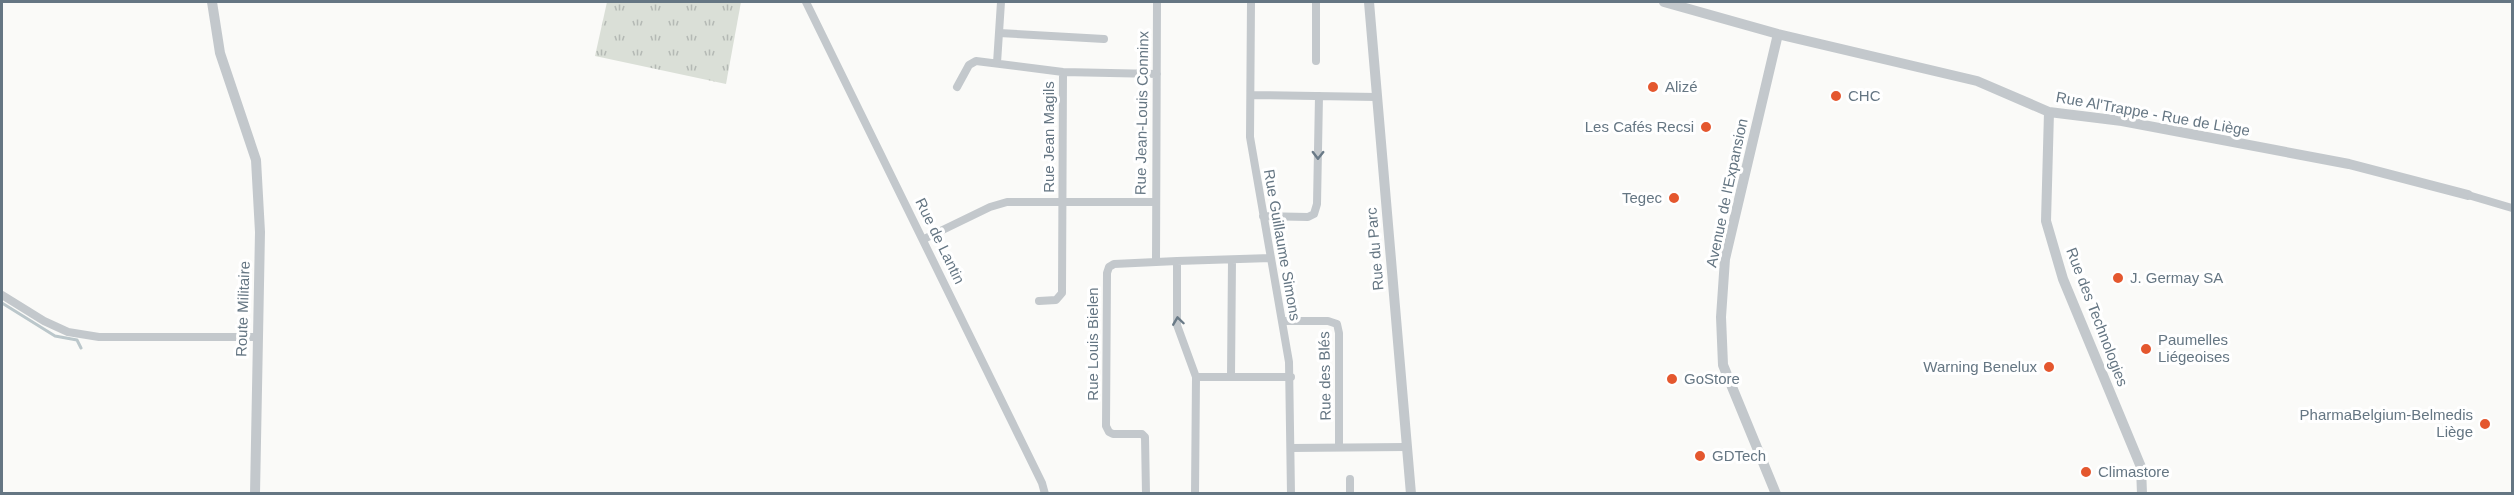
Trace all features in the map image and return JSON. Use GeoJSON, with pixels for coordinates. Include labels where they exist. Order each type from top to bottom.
{"type":"FeatureCollection","features":[{"type":"Feature","properties":{"kind":"street","name":"Route Militaire"},"geometry":{"type":"LineString","coordinates":[[212,2],[220,53],[256,160],[258,174],[260,232],[255,494]]}},
{"type":"Feature","properties":{"kind":"street","name":"Rue de Lantin"},"geometry":{"type":"LineString","coordinates":[[806,2],[924,239],[1042,483],[1045,494]]}},
{"type":"Feature","properties":{"kind":"street"},"geometry":{"type":"LineString","coordinates":[[997,63],[1001,2]]}},
{"type":"Feature","properties":{"kind":"street","name":"Rue Jean-Louis Conninx"},"geometry":{"type":"LineString","coordinates":[[924,239],[999,204],[1156,202],[1157,2]]}},
{"type":"Feature","properties":{"kind":"street","name":"Rue Guillaume Simons"},"geometry":{"type":"LineString","coordinates":[[1251,2],[1251,144],[1291,376],[1291,494]]}},
{"type":"Feature","properties":{"kind":"street"},"geometry":{"type":"LineString","coordinates":[[1316,2],[1316,61]]}},
{"type":"Feature","properties":{"kind":"street","name":"Rue du Parc"},"geometry":{"type":"LineString","coordinates":[[1369,2],[1405,447],[1411,494]]}},
{"type":"Feature","properties":{"kind":"street","name":"Rue Al'Trappe - Rue de Liège"},"geometry":{"type":"LineString","coordinates":[[1664,2],[1778,34],[1977,81],[2049,112],[2122,121],[2349,164],[2468,195]]}},
{"type":"Feature","properties":{"kind":"street"},"geometry":{"type":"LineString","coordinates":[[999,33],[1104,39]]}},
{"type":"Feature","properties":{"kind":"street","name":"Avenue de l'Expansion"},"geometry":{"type":"LineString","coordinates":[[1776,494],[1723,365],[1720,317],[1725,259],[1778,34]]}},
{"type":"Feature","properties":{"kind":"street"},"geometry":{"type":"LineString","coordinates":[[957,87],[972,62],[1063,72],[1157,74]]}},
{"type":"Feature","properties":{"kind":"street","name":"Rue Jean Magils"},"geometry":{"type":"LineString","coordinates":[[1039,301],[1056,300],[1062,293],[1063,72]]}},
{"type":"Feature","properties":{"kind":"street"},"geometry":{"type":"LineString","coordinates":[[1251,95],[1376,97]]}},
{"type":"Feature","properties":{"kind":"street"},"geometry":{"type":"LineString","coordinates":[[1263,216],[1308,217],[1314,214],[1317,204],[1318,96]]}},
{"type":"Feature","properties":{"kind":"street","name":"Rue des Technologies"},"geometry":{"type":"LineString","coordinates":[[2049,112],[2046,221],[2063,279],[2140,467],[2142,494]]}},
{"type":"Feature","properties":{"kind":"street"},"geometry":{"type":"LineString","coordinates":[[2468,195],[2512,208]]}},
{"type":"Feature","properties":{"kind":"street"},"geometry":{"type":"LineString","coordinates":[[1156,202],[1156,261]]}},
{"type":"Feature","properties":{"kind":"street","name":"Rue Louis Bielen"},"geometry":{"type":"LineString","coordinates":[[1146,494],[1145,437],[1142,434],[1113,434],[1109,432],[1106,423],[1107,270],[1114,264],[1271,258]]}},
{"type":"Feature","properties":{"kind":"street"},"geometry":{"type":"LineString","coordinates":[[1231,376],[1232,260]]}},
{"type":"Feature","properties":{"kind":"street"},"geometry":{"type":"LineString","coordinates":[[1177,261],[1177,325],[1196,376],[1195,494]]}},
{"type":"Feature","properties":{"kind":"street"},"geometry":{"type":"LineString","coordinates":[[2,295],[44,321],[68,332],[89,335],[257,337]]}},
{"type":"Feature","properties":{"kind":"street","name":"Rue des Blés"},"geometry":{"type":"LineString","coordinates":[[1281,321],[1328,321],[1338,324],[1340,333],[1340,447]]}},
{"type":"Feature","properties":{"kind":"street"},"geometry":{"type":"LineString","coordinates":[[1196,376],[1291,376]]}},
{"type":"Feature","properties":{"kind":"street"},"geometry":{"type":"LineString","coordinates":[[1291,448],[1405,447]]}},
{"type":"Feature","properties":{"kind":"street"},"geometry":{"type":"LineString","coordinates":[[1350,479],[1350,494]]}},
{"type":"Feature","properties":{"kind":"green space"},"geometry":{"type":"Polygon","coordinates":[[[607,2],[741,2],[726,84],[595,56],[607,2]]]}},
{"type":"Feature","properties":{"kind":"waterway"},"geometry":{"type":"LineString","coordinates":[[2,303],[55,336],[77,340],[81,348]]}},
{"type":"Feature","properties":{"kind":"place","name":"Alizé"},"geometry":{"type":"Point","coordinates":[1653,87]}},
{"type":"Feature","properties":{"kind":"place","name":"CHC"},"geometry":{"type":"Point","coordinates":[1836,96]}},
{"type":"Feature","properties":{"kind":"place","name":"Les Cafés Recsi"},"geometry":{"type":"Point","coordinates":[1706,127]}},
{"type":"Feature","properties":{"kind":"place","name":"Tegec"},"geometry":{"type":"Point","coordinates":[1674,198]}},
{"type":"Feature","properties":{"kind":"place","name":"J. Germay SA"},"geometry":{"type":"Point","coordinates":[2118,278]}},
{"type":"Feature","properties":{"kind":"place","name":"Paumelles Liégeoises"},"geometry":{"type":"Point","coordinates":[2146,349]}},
{"type":"Feature","properties":{"kind":"place","name":"Warning Benelux"},"geometry":{"type":"Point","coordinates":[2049,367]}},
{"type":"Feature","properties":{"kind":"place","name":"GoStore"},"geometry":{"type":"Point","coordinates":[1672,379]}},
{"type":"Feature","properties":{"kind":"place","name":"PharmaBelgium-Belmedis Liège"},"geometry":{"type":"Point","coordinates":[2485,424]}},
{"type":"Feature","properties":{"kind":"place","name":"GDTech"},"geometry":{"type":"Point","coordinates":[1700,456]}},
{"type":"Feature","properties":{"kind":"place","name":"Climastore"},"geometry":{"type":"Point","coordinates":[2086,472]}}]}
